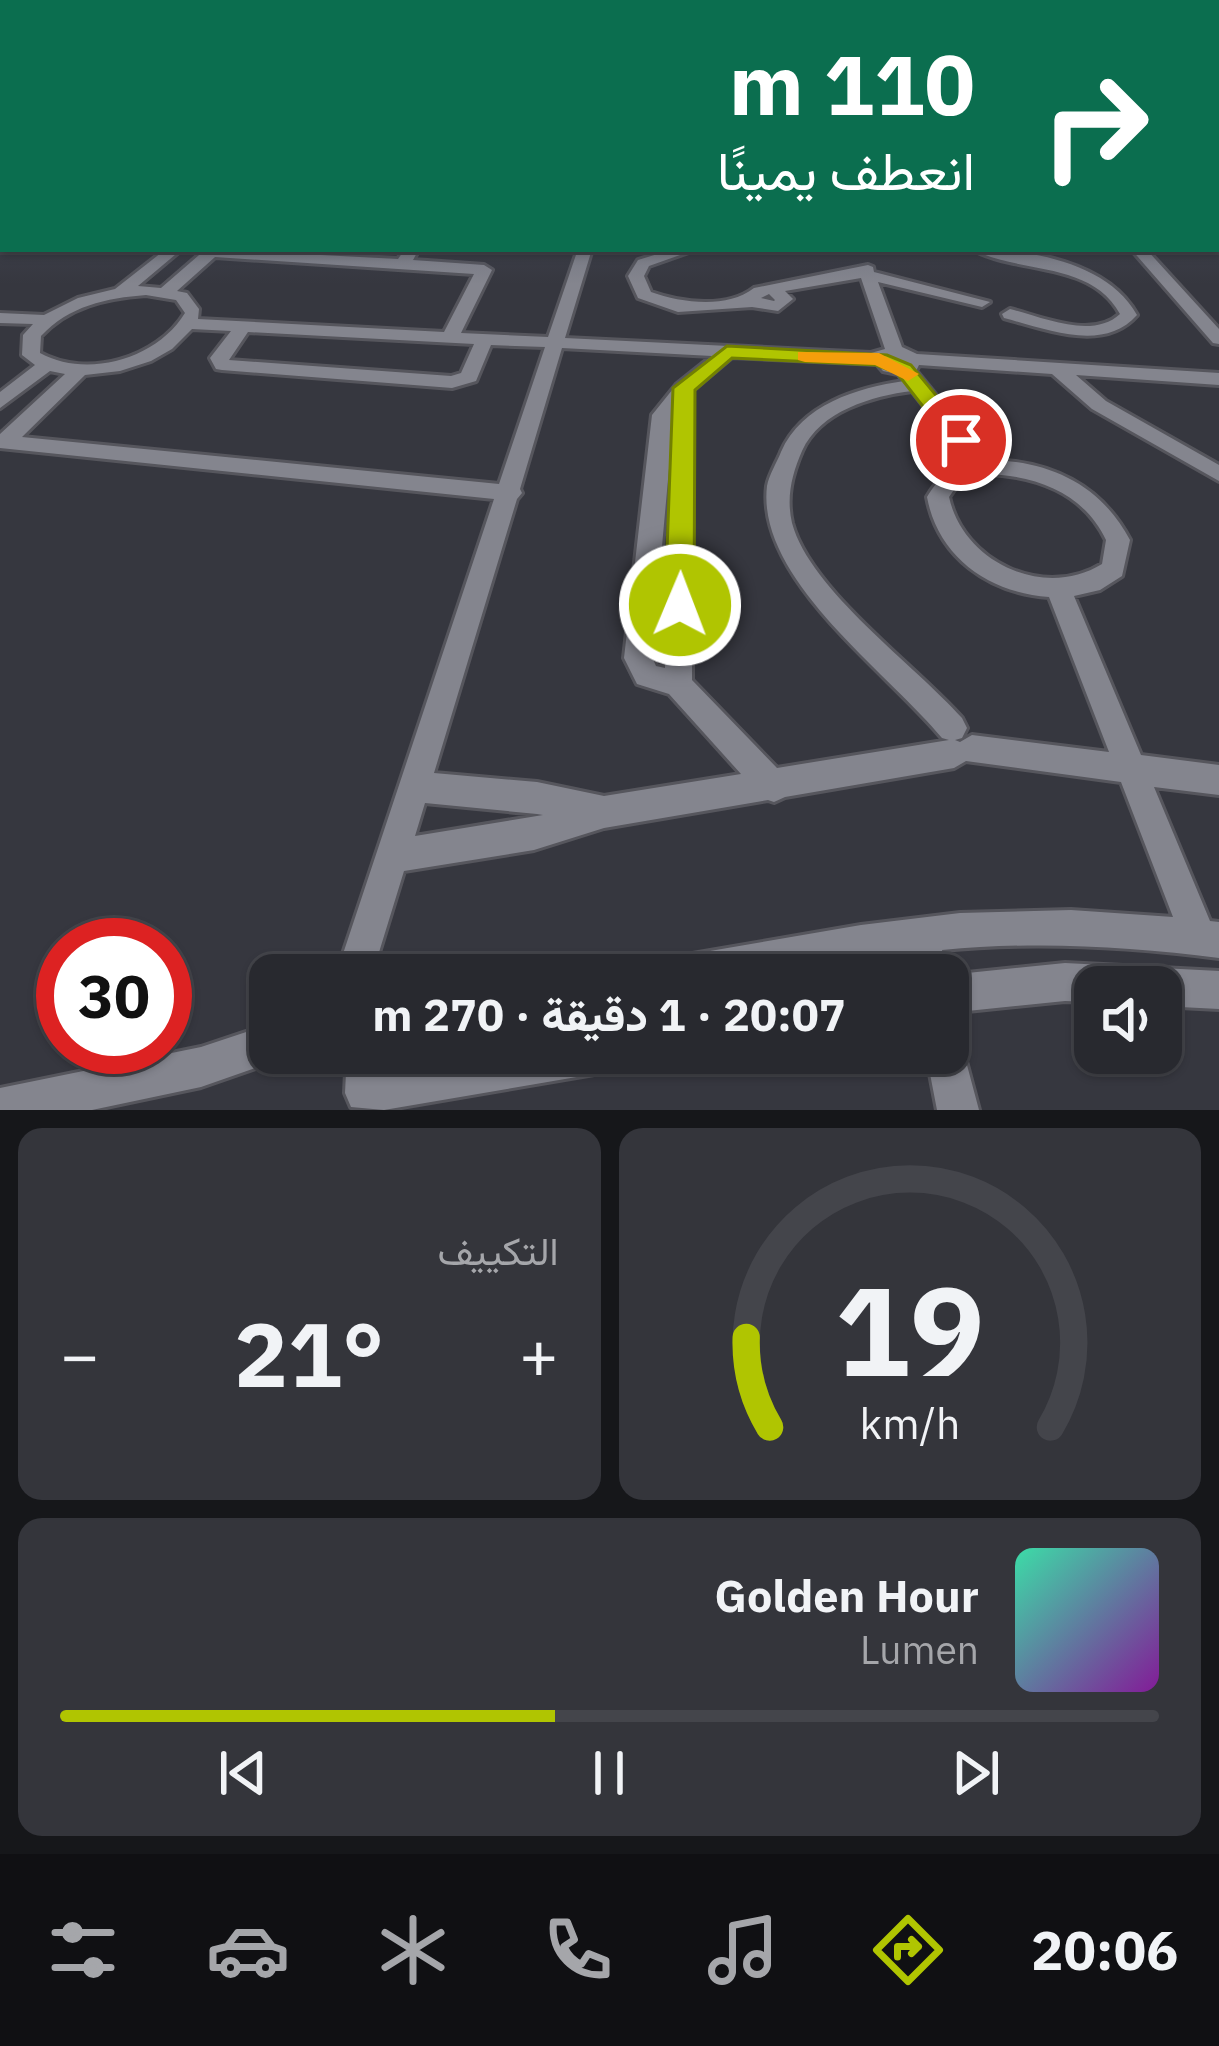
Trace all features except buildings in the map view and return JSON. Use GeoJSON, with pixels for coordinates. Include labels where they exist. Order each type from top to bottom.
{"type":"FeatureCollection","features":[{"type":"Feature","properties":{"kind":"street"},"geometry":{"type":"LineString","coordinates":[[121,292],[171,252]]}},
{"type":"Feature","properties":{"kind":"street"},"geometry":{"type":"LineString","coordinates":[[167,291],[212,252]]}},
{"type":"Feature","properties":{"kind":"street"},"geometry":{"type":"LineString","coordinates":[[279,252],[408,256],[484,270],[449,337]]}},
{"type":"Feature","properties":{"kind":"street"},"geometry":{"type":"LineString","coordinates":[[361,954],[584,252]]}},
{"type":"Feature","properties":{"kind":"street"},"geometry":{"type":"LineString","coordinates":[[680,252],[643,263],[637,276],[644,295],[678,307],[754,302],[755,292],[868,273],[982,302],[976,308],[988,316],[1010,314],[1092,329],[1117,327],[1129,315],[1124,301],[1095,280],[990,252]]}},
{"type":"Feature","properties":{"kind":"street"},"geometry":{"type":"LineString","coordinates":[[861,252],[901,364],[983,467]]}},
{"type":"Feature","properties":{"kind":"street"},"geometry":{"type":"LineString","coordinates":[[1141,252],[1219,339]]}},
{"type":"Feature","properties":{"kind":"street"},"geometry":{"type":"LineString","coordinates":[[0,328],[41,325],[81,302],[121,292],[167,291],[190,303],[190,324]]}},
{"type":"Feature","properties":{"kind":"street"},"geometry":{"type":"LineString","coordinates":[[0,318],[41,325]]}},
{"type":"Feature","properties":{"kind":"street"},"geometry":{"type":"LineString","coordinates":[[41,325],[29,350],[46,365],[81,369],[135,358],[159,348],[190,324],[1219,379]]}},
{"type":"Feature","properties":{"kind":"street"},"geometry":{"type":"LineString","coordinates":[[243,327],[219,358],[222,365],[452,382],[469,377],[485,339]]}},
{"type":"Feature","properties":{"kind":"street"},"geometry":{"type":"LineString","coordinates":[[678,684],[664,405],[727,352]]}},
{"type":"Feature","properties":{"kind":"street"},"geometry":{"type":"LineString","coordinates":[[901,364],[880,389],[815,421],[788,454],[780,486],[787,535],[814,587],[841,620],[934,703],[960,744]]}},
{"type":"Feature","properties":{"kind":"street"},"geometry":{"type":"LineString","coordinates":[[0,402],[46,365]]}},
{"type":"Feature","properties":{"kind":"street"},"geometry":{"type":"LineString","coordinates":[[2,442],[81,369]]}},
{"type":"Feature","properties":{"kind":"street"},"geometry":{"type":"LineString","coordinates":[[1059,370],[1099,406],[1219,474]]}},
{"type":"Feature","properties":{"kind":"street"},"geometry":{"type":"LineString","coordinates":[[2,442],[511,493]]}},
{"type":"Feature","properties":{"kind":"street"},"geometry":{"type":"LineString","coordinates":[[983,467],[1026,470],[1059,482],[1089,501],[1110,524],[1119,548],[1113,569],[1091,584],[1058,588],[991,569],[946,529],[939,512],[941,490],[957,474],[983,467]]}},
{"type":"Feature","properties":{"kind":"street"},"geometry":{"type":"LineString","coordinates":[[667,514],[638,658],[647,675],[678,684],[774,788]]}},
{"type":"Feature","properties":{"kind":"street"},"geometry":{"type":"LineString","coordinates":[[801,954],[921,934],[1054,926],[1209,939],[1130,766],[1058,588]]}},
{"type":"Feature","properties":{"kind":"street"},"geometry":{"type":"LineString","coordinates":[[392,856],[534,834],[604,812],[774,788],[960,744],[1219,779]]}},
{"type":"Feature","properties":{"kind":"street"},"geometry":{"type":"LineString","coordinates":[[412,786],[537,798],[604,812]]}},
{"type":"Feature","properties":{"kind":"street"},"geometry":{"type":"LineString","coordinates":[[921,934],[925,954]]}},
{"type":"Feature","properties":{"kind":"street"},"geometry":{"type":"LineString","coordinates":[[969,992],[1066,982],[1219,990]]}},
{"type":"Feature","properties":{"kind":"street"},"geometry":{"type":"LineString","coordinates":[[0,1108],[201,1067],[249,1051]]}},
{"type":"Feature","properties":{"kind":"street"},"geometry":{"type":"LineString","coordinates":[[366,1074],[365,1093],[477,1074]]}},
{"type":"Feature","properties":{"kind":"street"},"geometry":{"type":"LineString","coordinates":[[950,1074],[958,1110]]}},
{"type":"Feature","properties":{"kind":"slow traffic"},"geometry":{"type":"LineString","coordinates":[[805,356],[879,359],[908,374]]}},
{"type":"Feature","properties":{"kind":"route"},"geometry":{"type":"LineString","coordinates":[[680,605],[684,388],[727,352],[879,359],[889,367],[904,369],[961,440]]}}]}
